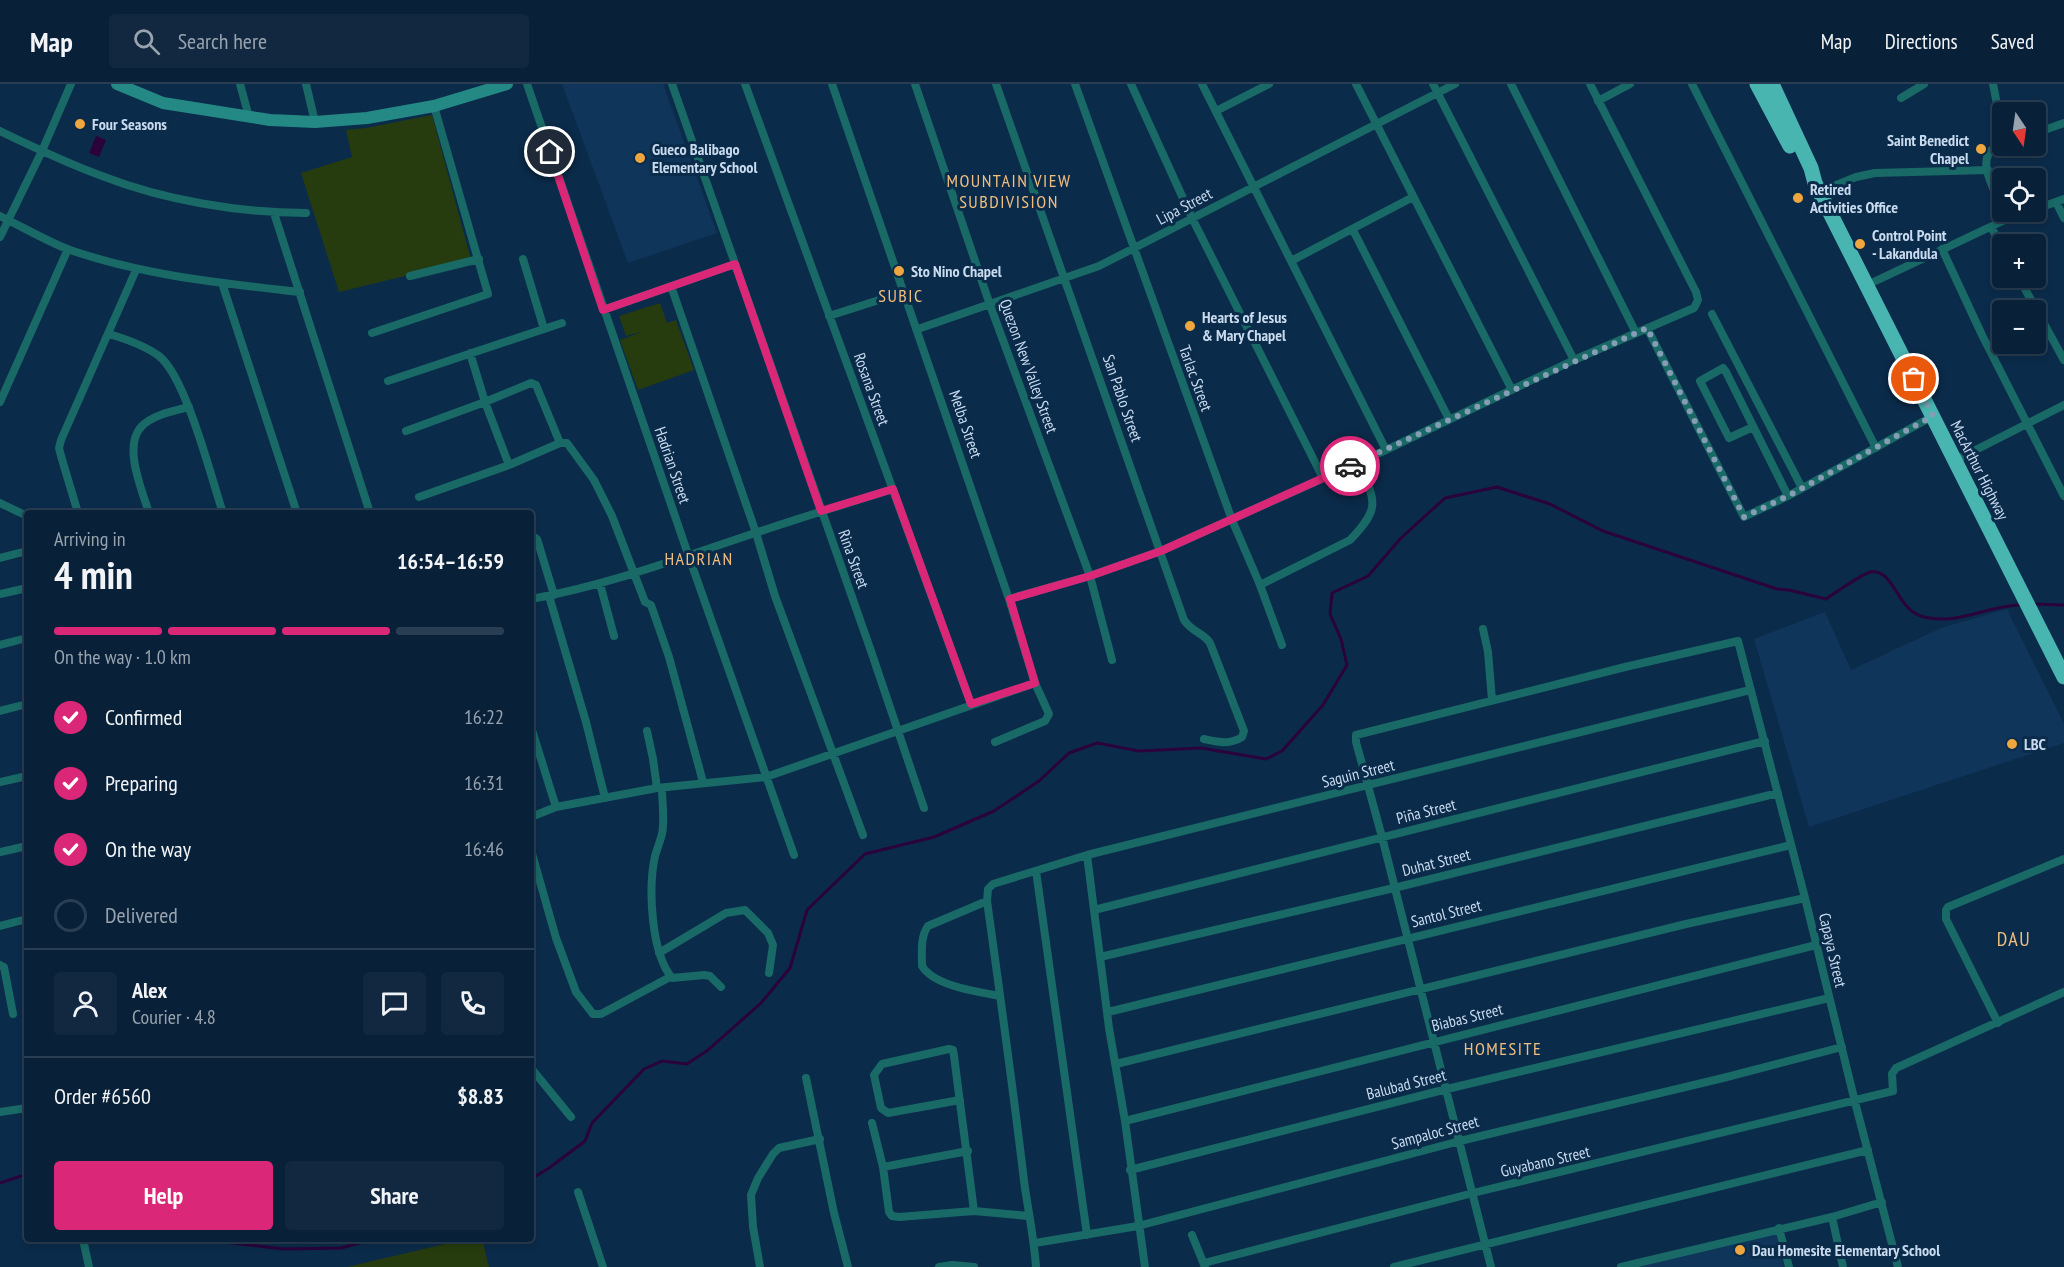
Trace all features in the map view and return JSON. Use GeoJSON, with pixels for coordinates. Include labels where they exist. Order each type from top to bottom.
{"type":"FeatureCollection","features":[{"type":"Feature","properties":{"kind":"highway","name":"MacArthur Highway"},"geometry":{"type":"LineString","coordinates":[[1757,84],[1804,172],[1817,187]]}},
{"type":"Feature","properties":{"kind":"highway","name":"MacArthur Highway"},"geometry":{"type":"LineString","coordinates":[[1772,84],[1811,168],[1817,187],[1865,286],[1956,460],[2064,677]]}},
{"type":"Feature","properties":{"kind":"main road"},"geometry":{"type":"LineString","coordinates":[[117,84],[163,103],[249,117],[315,122],[367,118],[434,106],[507,84]]}},
{"type":"Feature","properties":{"kind":"street"},"geometry":{"type":"LineString","coordinates":[[0,237],[4,218],[42,151],[71,84]]}},
{"type":"Feature","properties":{"kind":"street"},"geometry":{"type":"LineString","coordinates":[[240,84],[249,117]]}},
{"type":"Feature","properties":{"kind":"street"},"geometry":{"type":"LineString","coordinates":[[306,84],[315,122]]}},
{"type":"Feature","properties":{"kind":"street","name":"Hadrian Street"},"geometry":{"type":"LineString","coordinates":[[528,84],[603,310],[794,855]]}},
{"type":"Feature","properties":{"kind":"street","name":"Rina Street"},"geometry":{"type":"LineString","coordinates":[[672,84],[924,808]]}},
{"type":"Feature","properties":{"kind":"street","name":"Rosana Street"},"geometry":{"type":"LineString","coordinates":[[745,84],[971,704]]}},
{"type":"Feature","properties":{"kind":"street","name":"Melba Street"},"geometry":{"type":"LineString","coordinates":[[832,84],[1010,599],[1035,683],[1048,712],[1048,718],[995,742]]}},
{"type":"Feature","properties":{"kind":"street","name":"Quezon New Valley Street"},"geometry":{"type":"LineString","coordinates":[[915,84],[990,305],[1090,576],[1112,660]]}},
{"type":"Feature","properties":{"kind":"street","name":"San Pablo Street"},"geometry":{"type":"LineString","coordinates":[[996,84],[1185,621],[1191,630],[1207,637],[1244,731],[1242,737],[1236,741],[1225,743],[1204,740]]}},
{"type":"Feature","properties":{"kind":"street","name":"Tarlac Street"},"geometry":{"type":"LineString","coordinates":[[1075,84],[1232,520],[1260,585],[1282,645]]}},
{"type":"Feature","properties":{"kind":"street"},"geometry":{"type":"LineString","coordinates":[[1131,84],[1192,218],[1323,478]]}},
{"type":"Feature","properties":{"kind":"street"},"geometry":{"type":"LineString","coordinates":[[1202,84],[1386,450]]}},
{"type":"Feature","properties":{"kind":"street"},"geometry":{"type":"LineString","coordinates":[[1216,111],[1269,84]]}},
{"type":"Feature","properties":{"kind":"street"},"geometry":{"type":"LineString","coordinates":[[1356,84],[1512,390]]}},
{"type":"Feature","properties":{"kind":"street"},"geometry":{"type":"LineString","coordinates":[[1433,84],[1574,360]]}},
{"type":"Feature","properties":{"kind":"street","name":"Lipa Street"},"geometry":{"type":"LineString","coordinates":[[918,329],[1066,279],[1134,250],[1455,84]]}},
{"type":"Feature","properties":{"kind":"street"},"geometry":{"type":"LineString","coordinates":[[1511,84],[1636,333]]}},
{"type":"Feature","properties":{"kind":"street"},"geometry":{"type":"LineString","coordinates":[[1010,599],[1090,576],[1161,551],[1386,450],[1574,360],[1690,310],[1698,300],[1696,292],[1590,84]]}},
{"type":"Feature","properties":{"kind":"street"},"geometry":{"type":"LineString","coordinates":[[1598,101],[1630,84]]}},
{"type":"Feature","properties":{"kind":"street"},"geometry":{"type":"LineString","coordinates":[[1692,84],[1876,448]]}},
{"type":"Feature","properties":{"kind":"street"},"geometry":{"type":"LineString","coordinates":[[1901,98],[1924,84]]}},
{"type":"Feature","properties":{"kind":"street"},"geometry":{"type":"LineString","coordinates":[[1993,84],[1997,102]]}},
{"type":"Feature","properties":{"kind":"street"},"geometry":{"type":"LineString","coordinates":[[372,333],[486,296],[488,291],[434,106]]}},
{"type":"Feature","properties":{"kind":"street"},"geometry":{"type":"LineString","coordinates":[[2046,130],[2064,123]]}},
{"type":"Feature","properties":{"kind":"street"},"geometry":{"type":"LineString","coordinates":[[0,131],[104,177],[168,196],[226,208],[274,213],[306,213]]}},
{"type":"Feature","properties":{"kind":"street"},"geometry":{"type":"LineString","coordinates":[[1992,150],[1987,154],[1986,164],[1992,181]]}},
{"type":"Feature","properties":{"kind":"street"},"geometry":{"type":"LineString","coordinates":[[1817,187],[1875,173],[1988,170]]}},
{"type":"Feature","properties":{"kind":"street"},"geometry":{"type":"LineString","coordinates":[[1291,261],[1413,197]]}},
{"type":"Feature","properties":{"kind":"street"},"geometry":{"type":"LineString","coordinates":[[2060,201],[2064,218]]}},
{"type":"Feature","properties":{"kind":"street"},"geometry":{"type":"LineString","coordinates":[[274,213],[369,510]]}},
{"type":"Feature","properties":{"kind":"street"},"geometry":{"type":"LineString","coordinates":[[4,218],[68,249],[136,270],[222,284],[300,292]]}},
{"type":"Feature","properties":{"kind":"street"},"geometry":{"type":"LineString","coordinates":[[1865,286],[1991,227],[1996,222]]}},
{"type":"Feature","properties":{"kind":"street"},"geometry":{"type":"LineString","coordinates":[[1991,227],[1995,234]]}},
{"type":"Feature","properties":{"kind":"street"},"geometry":{"type":"LineString","coordinates":[[1353,230],[1449,419]]}},
{"type":"Feature","properties":{"kind":"street"},"geometry":{"type":"LineString","coordinates":[[0,402],[68,249]]}},
{"type":"Feature","properties":{"kind":"street"},"geometry":{"type":"LineString","coordinates":[[1942,249],[1982,335],[2064,496]]}},
{"type":"Feature","properties":{"kind":"street"},"geometry":{"type":"LineString","coordinates":[[523,259],[544,329]]}},
{"type":"Feature","properties":{"kind":"street"},"geometry":{"type":"LineString","coordinates":[[410,276],[478,260]]}},
{"type":"Feature","properties":{"kind":"street"},"geometry":{"type":"LineString","coordinates":[[603,310],[735,264]]}},
{"type":"Feature","properties":{"kind":"street"},"geometry":{"type":"LineString","coordinates":[[77,510],[59,448],[136,270]]}},
{"type":"Feature","properties":{"kind":"street"},"geometry":{"type":"LineString","coordinates":[[222,284],[296,510]]}},
{"type":"Feature","properties":{"kind":"street"},"geometry":{"type":"LineString","coordinates":[[671,286],[756,533],[775,596],[863,835]]}},
{"type":"Feature","properties":{"kind":"street"},"geometry":{"type":"LineString","coordinates":[[2024,288],[2064,360]]}},
{"type":"Feature","properties":{"kind":"street"},"geometry":{"type":"LineString","coordinates":[[829,316],[904,292]]}},
{"type":"Feature","properties":{"kind":"street"},"geometry":{"type":"LineString","coordinates":[[1712,314],[1802,488]]}},
{"type":"Feature","properties":{"kind":"street"},"geometry":{"type":"LineString","coordinates":[[388,381],[562,323]]}},
{"type":"Feature","properties":{"kind":"street"},"geometry":{"type":"LineString","coordinates":[[1647,328],[1744,517],[1788,496],[1933,416]]}},
{"type":"Feature","properties":{"kind":"street"},"geometry":{"type":"LineString","coordinates":[[109,334],[128,339],[159,356],[168,365],[189,407],[222,510]]}},
{"type":"Feature","properties":{"kind":"street"},"geometry":{"type":"LineString","coordinates":[[470,353],[485,402],[509,465]]}},
{"type":"Feature","properties":{"kind":"street"},"geometry":{"type":"LineString","coordinates":[[1753,427],[1729,438],[1700,381],[1724,368],[1788,496]]}},
{"type":"Feature","properties":{"kind":"street"},"geometry":{"type":"LineString","coordinates":[[406,431],[534,383],[560,443]]}},
{"type":"Feature","properties":{"kind":"street"},"geometry":{"type":"LineString","coordinates":[[1956,460],[2064,405]]}},
{"type":"Feature","properties":{"kind":"street"},"geometry":{"type":"LineString","coordinates":[[148,510],[132,451],[133,440],[142,426],[162,414],[189,407]]}},
{"type":"Feature","properties":{"kind":"street"},"geometry":{"type":"LineString","coordinates":[[419,497],[509,465],[560,443],[567,443],[594,480],[612,516],[645,602],[651,605],[669,657],[703,782]]}},
{"type":"Feature","properties":{"kind":"street"},"geometry":{"type":"LineString","coordinates":[[1260,585],[1350,540],[1361,530],[1370,517],[1374,498],[1358,462]]}},
{"type":"Feature","properties":{"kind":"street"},"geometry":{"type":"LineString","coordinates":[[534,599],[600,584],[689,557],[821,511],[893,489]]}},
{"type":"Feature","properties":{"kind":"street"},"geometry":{"type":"LineString","coordinates":[[0,503],[24,515]]}},
{"type":"Feature","properties":{"kind":"street"},"geometry":{"type":"LineString","coordinates":[[534,538],[537,539],[605,798]]}},
{"type":"Feature","properties":{"kind":"street"},"geometry":{"type":"LineString","coordinates":[[0,558],[24,552]]}},
{"type":"Feature","properties":{"kind":"street"},"geometry":{"type":"LineString","coordinates":[[600,584],[614,636]]}},
{"type":"Feature","properties":{"kind":"street"},"geometry":{"type":"LineString","coordinates":[[0,594],[24,589]]}},
{"type":"Feature","properties":{"kind":"street"},"geometry":{"type":"LineString","coordinates":[[1483,629],[1488,652],[1492,700],[1356,735],[1356,742],[1491,1267]]}},
{"type":"Feature","properties":{"kind":"street"},"geometry":{"type":"LineString","coordinates":[[0,645],[24,639]]}},
{"type":"Feature","properties":{"kind":"street","name":"Capaya Street"},"geometry":{"type":"LineString","coordinates":[[1492,700],[1738,641],[1898,1267]]}},
{"type":"Feature","properties":{"kind":"street"},"geometry":{"type":"LineString","coordinates":[[534,816],[556,807],[659,788],[766,777],[1035,683]]}},
{"type":"Feature","properties":{"kind":"street","name":"Saguin Street"},"geometry":{"type":"LineString","coordinates":[[987,901],[988,889],[993,884],[1087,855],[1750,690]]}},
{"type":"Feature","properties":{"kind":"street"},"geometry":{"type":"LineString","coordinates":[[0,711],[24,705]]}},
{"type":"Feature","properties":{"kind":"street"},"geometry":{"type":"LineString","coordinates":[[647,731],[659,788],[662,833],[655,858],[652,891],[659,954],[670,976],[675,979],[710,976],[721,987]]}},
{"type":"Feature","properties":{"kind":"street"},"geometry":{"type":"LineString","coordinates":[[534,737],[556,807]]}},
{"type":"Feature","properties":{"kind":"street","name":"Piña Street"},"geometry":{"type":"LineString","coordinates":[[1094,910],[1765,741]]}},
{"type":"Feature","properties":{"kind":"street"},"geometry":{"type":"LineString","coordinates":[[0,782],[24,777]]}},
{"type":"Feature","properties":{"kind":"street","name":"Duhat Street"},"geometry":{"type":"LineString","coordinates":[[1100,957],[1394,888],[1778,793]]}},
{"type":"Feature","properties":{"kind":"street","name":"Santol Street"},"geometry":{"type":"LineString","coordinates":[[1108,1012],[1791,844]]}},
{"type":"Feature","properties":{"kind":"street"},"geometry":{"type":"LineString","coordinates":[[0,852],[24,847]]}},
{"type":"Feature","properties":{"kind":"street"},"geometry":{"type":"LineString","coordinates":[[1087,855],[1145,1267]]}},
{"type":"Feature","properties":{"kind":"street"},"geometry":{"type":"LineString","coordinates":[[2064,859],[1948,906],[1946,910],[1946,919],[1998,1023],[2064,992]]}},
{"type":"Feature","properties":{"kind":"street"},"geometry":{"type":"LineString","coordinates":[[534,861],[556,938],[576,992],[591,1012],[596,1015],[670,976]]}},
{"type":"Feature","properties":{"kind":"street"},"geometry":{"type":"LineString","coordinates":[[1036,870],[1087,1235]]}},
{"type":"Feature","properties":{"kind":"street"},"geometry":{"type":"LineString","coordinates":[[1116,1064],[1420,988],[1805,898]]}},
{"type":"Feature","properties":{"kind":"street"},"geometry":{"type":"LineString","coordinates":[[1000,996],[970,990],[933,977],[927,972],[922,966],[921,948],[928,926],[987,901],[1000,996],[1028,1216],[1035,1243],[1036,1267]]}},
{"type":"Feature","properties":{"kind":"street"},"geometry":{"type":"LineString","coordinates":[[659,954],[726,913],[744,910],[768,933],[773,945],[769,973]]}},
{"type":"Feature","properties":{"kind":"street"},"geometry":{"type":"LineString","coordinates":[[0,926],[24,920]]}},
{"type":"Feature","properties":{"kind":"street","name":"Biabas Street"},"geometry":{"type":"LineString","coordinates":[[1125,1121],[1816,945]]}},
{"type":"Feature","properties":{"kind":"street"},"geometry":{"type":"LineString","coordinates":[[0,965],[4,967],[14,1014]]}},
{"type":"Feature","properties":{"kind":"street","name":"Balubad Street"},"geometry":{"type":"LineString","coordinates":[[1130,1170],[1447,1089],[1829,998]]}},
{"type":"Feature","properties":{"kind":"street","name":"Guyabano Street"},"geometry":{"type":"LineString","coordinates":[[1192,1235],[1204,1265],[1473,1193],[1855,1102],[1893,1091],[1892,1074],[1896,1068],[1998,1023]]}},
{"type":"Feature","properties":{"kind":"street","name":"Sampaloc Street"},"geometry":{"type":"LineString","coordinates":[[1035,1243],[1138,1226],[1460,1141],[1842,1047]]}},
{"type":"Feature","properties":{"kind":"street"},"geometry":{"type":"LineString","coordinates":[[960,1100],[888,1113],[881,1108],[874,1076],[882,1064],[952,1050],[954,1056],[968,1151],[974,1212]]}},
{"type":"Feature","properties":{"kind":"street"},"geometry":{"type":"LineString","coordinates":[[534,1072],[571,1117]]}},
{"type":"Feature","properties":{"kind":"street"},"geometry":{"type":"LineString","coordinates":[[806,1078],[834,1213],[848,1267]]}},
{"type":"Feature","properties":{"kind":"street"},"geometry":{"type":"LineString","coordinates":[[0,1112],[24,1108]]}},
{"type":"Feature","properties":{"kind":"street"},"geometry":{"type":"LineString","coordinates":[[872,1123],[883,1167],[889,1212],[892,1216],[974,1212],[1028,1216]]}},
{"type":"Feature","properties":{"kind":"street"},"geometry":{"type":"LineString","coordinates":[[760,1267],[753,1227],[751,1195],[758,1178],[779,1148],[820,1139]]}},
{"type":"Feature","properties":{"kind":"street"},"geometry":{"type":"LineString","coordinates":[[1394,1267],[1868,1150]]}},
{"type":"Feature","properties":{"kind":"street"},"geometry":{"type":"LineString","coordinates":[[883,1167],[968,1151]]}},
{"type":"Feature","properties":{"kind":"street"},"geometry":{"type":"LineString","coordinates":[[578,1192],[603,1267]]}},
{"type":"Feature","properties":{"kind":"street"},"geometry":{"type":"LineString","coordinates":[[1622,1267],[1832,1217],[1882,1202]]}},
{"type":"Feature","properties":{"kind":"street"},"geometry":{"type":"LineString","coordinates":[[1832,1217],[1843,1267]]}},
{"type":"Feature","properties":{"kind":"street"},"geometry":{"type":"LineString","coordinates":[[1779,1228],[1789,1267]]}},
{"type":"Feature","properties":{"kind":"street"},"geometry":{"type":"LineString","coordinates":[[84,1242],[87,1267]]}},
{"type":"Feature","properties":{"kind":"street"},"geometry":{"type":"LineString","coordinates":[[939,1267],[974,1267]]}},
{"type":"Feature","properties":{"kind":"shaded area","name":"Gueco Balibago Elementary School"},"geometry":{"type":"Polygon","coordinates":[[[562,84],[663,84],[717,233],[628,263],[562,84]]]}},
{"type":"Feature","properties":{"kind":"shaded area"},"geometry":{"type":"Polygon","coordinates":[[[96,136],[106,140],[99,157],[89,153],[96,136]]]}},
{"type":"Feature","properties":{"kind":"shaded area"},"geometry":{"type":"Polygon","coordinates":[[[2007,609],[2064,724],[2064,743],[1809,827],[1754,639],[1825,612],[1851,670],[1941,628],[2007,609]]]}},
{"type":"Feature","properties":{"kind":"shaded area","name":"Dau Homesite Elementary School"},"geometry":{"type":"Polygon","coordinates":[[[1776,1232],[1784,1267],[1626,1267],[1776,1232]]]}},
{"type":"Feature","properties":{"kind":"green space"},"geometry":{"type":"Polygon","coordinates":[[[432,115],[471,260],[339,292],[301,173],[352,157],[346,130],[432,115]]]}},
{"type":"Feature","properties":{"kind":"green space"},"geometry":{"type":"Polygon","coordinates":[[[660,303],[667,323],[676,320],[694,370],[638,390],[620,340],[644,331],[626,336],[619,316],[660,303]]]}},
{"type":"Feature","properties":{"kind":"green space"},"geometry":{"type":"Polygon","coordinates":[[[453,1242],[483,1242],[489,1267],[347,1267],[453,1242]]]}},
{"type":"Feature","properties":{"kind":"waterway"},"geometry":{"type":"LineString","coordinates":[[534,1177],[585,1141],[592,1123],[644,1069],[662,1061],[687,1064],[708,1050],[761,1003],[790,968],[807,910],[865,854],[934,837],[994,811],[1039,781],[1069,753],[1097,743],[1139,751],[1201,748],[1266,759],[1282,751],[1323,705],[1347,665],[1341,639],[1330,614],[1332,593],[1368,576],[1401,538],[1445,498],[1497,487],[1550,504],[1603,531],[1777,589],[1826,599],[1870,572],[1885,576],[1907,607],[1924,617],[1949,619],[2020,605]]}},
{"type":"Feature","properties":{"kind":"waterway"},"geometry":{"type":"LineString","coordinates":[[2033,604],[2064,605]]}},
{"type":"Feature","properties":{"kind":"waterway"},"geometry":{"type":"LineString","coordinates":[[0,1183],[24,1176]]}},
{"type":"Feature","properties":{"kind":"waterway"},"geometry":{"type":"LineString","coordinates":[[224,1242],[283,1249],[341,1248],[363,1242]]}},
{"type":"Feature","properties":{"kind":"way so far"},"geometry":{"type":"LineString","coordinates":[[1350,466],[1647,328],[1744,517],[1788,496],[1933,416],[1914,379]]}},
{"type":"Feature","properties":{"kind":"place","name":"Four Seasons"},"geometry":{"type":"Point","coordinates":[80,124]}},
{"type":"Feature","properties":{"kind":"place","name":"Saint Benedict Chapel"},"geometry":{"type":"Point","coordinates":[1981,149]}},
{"type":"Feature","properties":{"kind":"place","name":"Gueco Balibago Elementary School"},"geometry":{"type":"Point","coordinates":[640,158]}},
{"type":"Feature","properties":{"kind":"place","name":"Retired Activities Office"},"geometry":{"type":"Point","coordinates":[1798,198]}},
{"type":"Feature","properties":{"kind":"place","name":"Control Point - Lakandula"},"geometry":{"type":"Point","coordinates":[1860,244]}},
{"type":"Feature","properties":{"kind":"place","name":"Sto Nino Chapel"},"geometry":{"type":"Point","coordinates":[899,271]}},
{"type":"Feature","properties":{"kind":"place","name":"Hearts of Jesus & Mary Chapel"},"geometry":{"type":"Point","coordinates":[1190,326]}},
{"type":"Feature","properties":{"kind":"place","name":"LBC"},"geometry":{"type":"Point","coordinates":[2012,744]}},
{"type":"Feature","properties":{"kind":"place","name":"Dau Homesite Elementary School"},"geometry":{"type":"Point","coordinates":[1740,1250]}},
{"type":"Feature","properties":{"kind":"district","name":"MOUNTAIN VIEW SUBDIVISION"},"geometry":{"type":"Point","coordinates":[1009,191]}},
{"type":"Feature","properties":{"kind":"district","name":"SUBIC"},"geometry":{"type":"Point","coordinates":[901,296]}},
{"type":"Feature","properties":{"kind":"district","name":"HADRIAN"},"geometry":{"type":"Point","coordinates":[699,559]}},
{"type":"Feature","properties":{"kind":"district","name":"DAU"},"geometry":{"type":"Point","coordinates":[2014,939]}},
{"type":"Feature","properties":{"kind":"district","name":"HOMESITE"},"geometry":{"type":"Point","coordinates":[1503,1049]}},
{"type":"Feature","properties":{"kind":"route"},"geometry":{"type":"LineString","coordinates":[[550,152],[603,310],[735,264],[821,511],[893,489],[971,704],[1035,683],[1010,599],[1090,576],[1161,551],[1350,466]]}}]}
